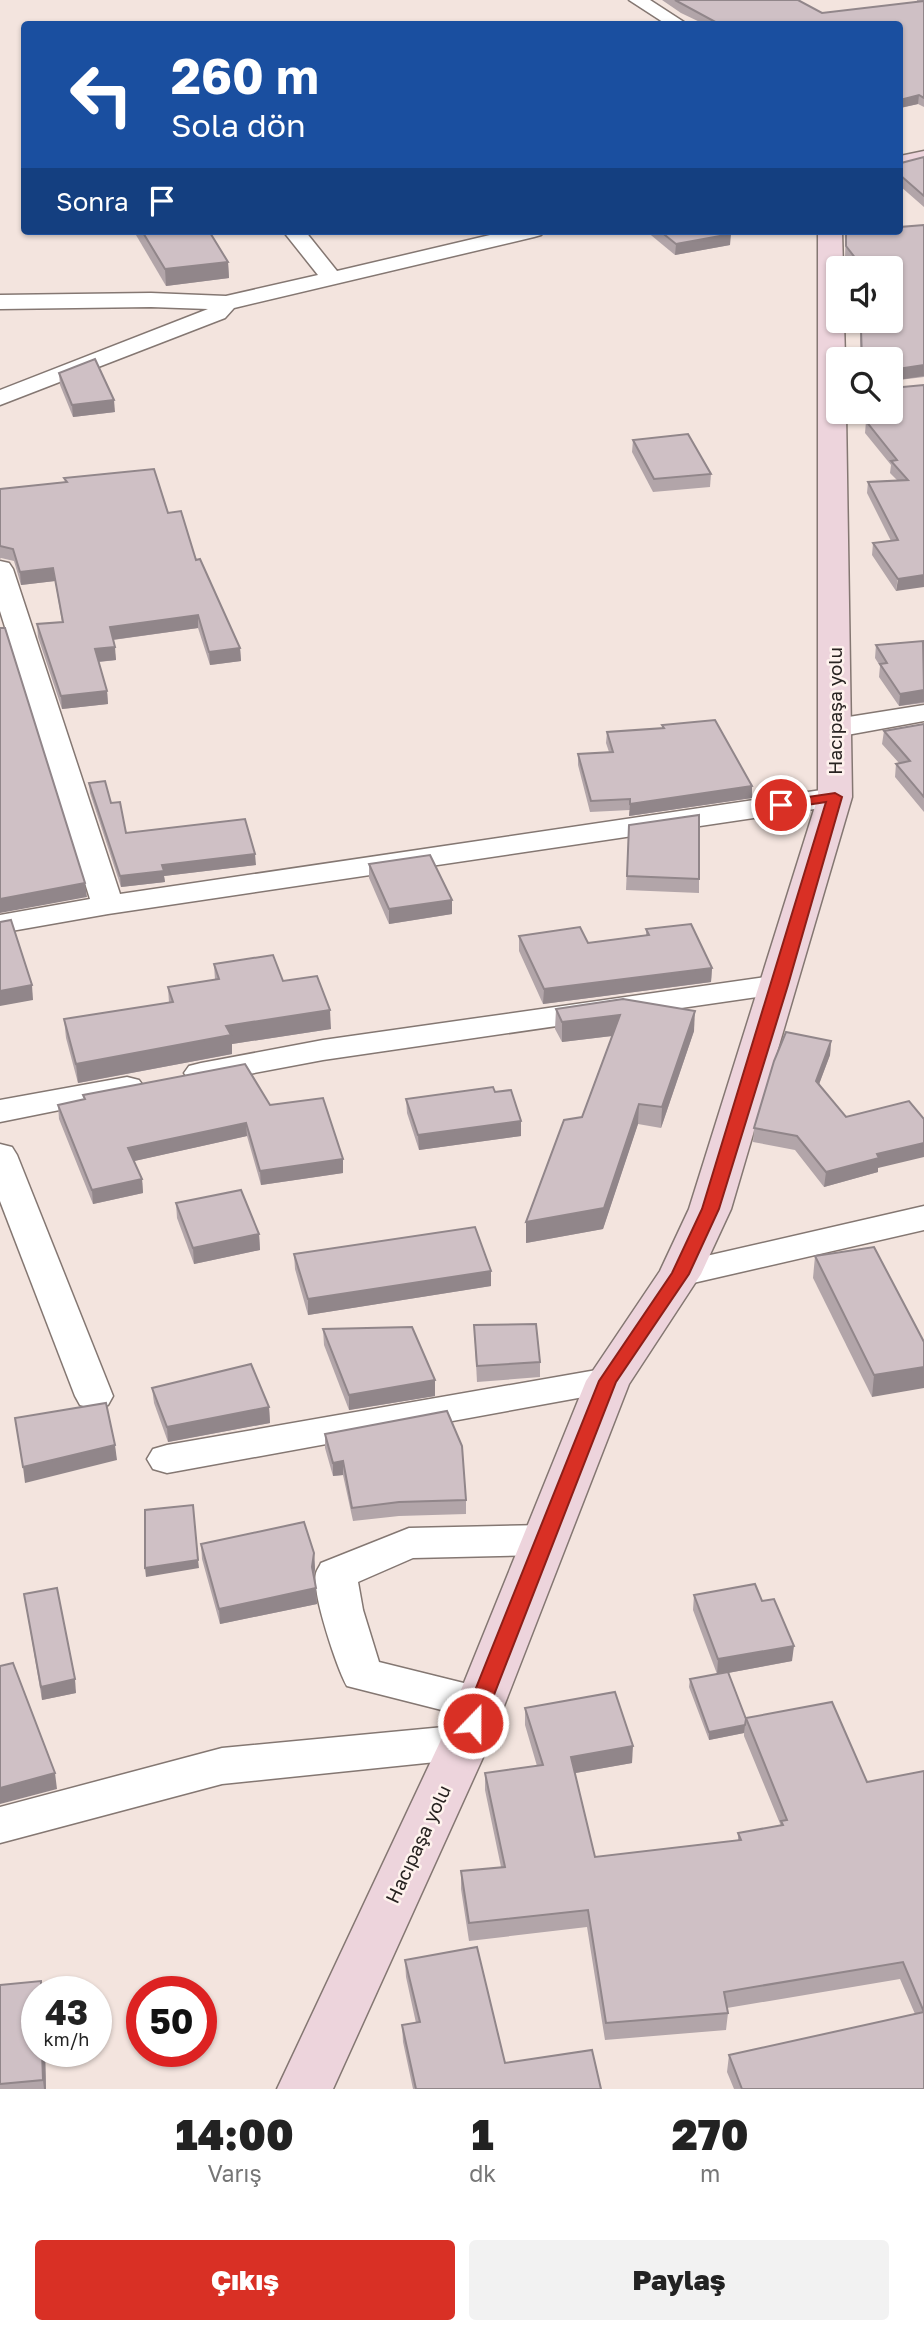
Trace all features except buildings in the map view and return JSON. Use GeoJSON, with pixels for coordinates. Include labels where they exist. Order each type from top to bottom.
{"type":"FeatureCollection","features":[{"type":"Feature","properties":{"kind":"main road","name":"Hacıpaşa yolu"},"geometry":{"type":"LineString","coordinates":[[830,235],[833,347]]}},
{"type":"Feature","properties":{"kind":"main road","name":"Hacıpaşa yolu"},"geometry":{"type":"LineString","coordinates":[[305,2089],[473,1723],[608,1381],[680,1274],[710,1209],[835,797],[835,424]]}},
{"type":"Feature","properties":{"kind":"street"},"geometry":{"type":"LineString","coordinates":[[638,0],[673,21]]}},
{"type":"Feature","properties":{"kind":"street"},"geometry":{"type":"LineString","coordinates":[[297,235],[333,279]]}},
{"type":"Feature","properties":{"kind":"street"},"geometry":{"type":"LineString","coordinates":[[0,302],[151,300],[226,303],[517,235]]}},
{"type":"Feature","properties":{"kind":"street"},"geometry":{"type":"LineString","coordinates":[[0,398],[217,313],[226,303]]}},
{"type":"Feature","properties":{"kind":"street"},"geometry":{"type":"LineString","coordinates":[[0,569],[108,905]]}},
{"type":"Feature","properties":{"kind":"street"},"geometry":{"type":"LineString","coordinates":[[836,728],[924,713]]}},
{"type":"Feature","properties":{"kind":"street"},"geometry":{"type":"LineString","coordinates":[[0,924],[108,905],[835,797]]}},
{"type":"Feature","properties":{"kind":"street"},"geometry":{"type":"LineString","coordinates":[[0,1111],[323,1050],[780,985]]}},
{"type":"Feature","properties":{"kind":"street"},"geometry":{"type":"LineString","coordinates":[[0,1155],[94,1396]]}},
{"type":"Feature","properties":{"kind":"street"},"geometry":{"type":"LineString","coordinates":[[680,1274],[924,1218]]}},
{"type":"Feature","properties":{"kind":"street"},"geometry":{"type":"LineString","coordinates":[[167,1459],[608,1381]]}},
{"type":"Feature","properties":{"kind":"street"},"geometry":{"type":"LineString","coordinates":[[473,1723],[362,1674],[342,1610],[337,1574],[409,1543],[545,1540]]}},
{"type":"Feature","properties":{"kind":"street"},"geometry":{"type":"LineString","coordinates":[[0,1825],[222,1766],[473,1723]]}},
{"type":"Feature","properties":{"kind":"route"},"geometry":{"type":"LineString","coordinates":[[473,1723],[608,1381],[680,1274],[710,1209],[835,797],[781,805]]}}]}
